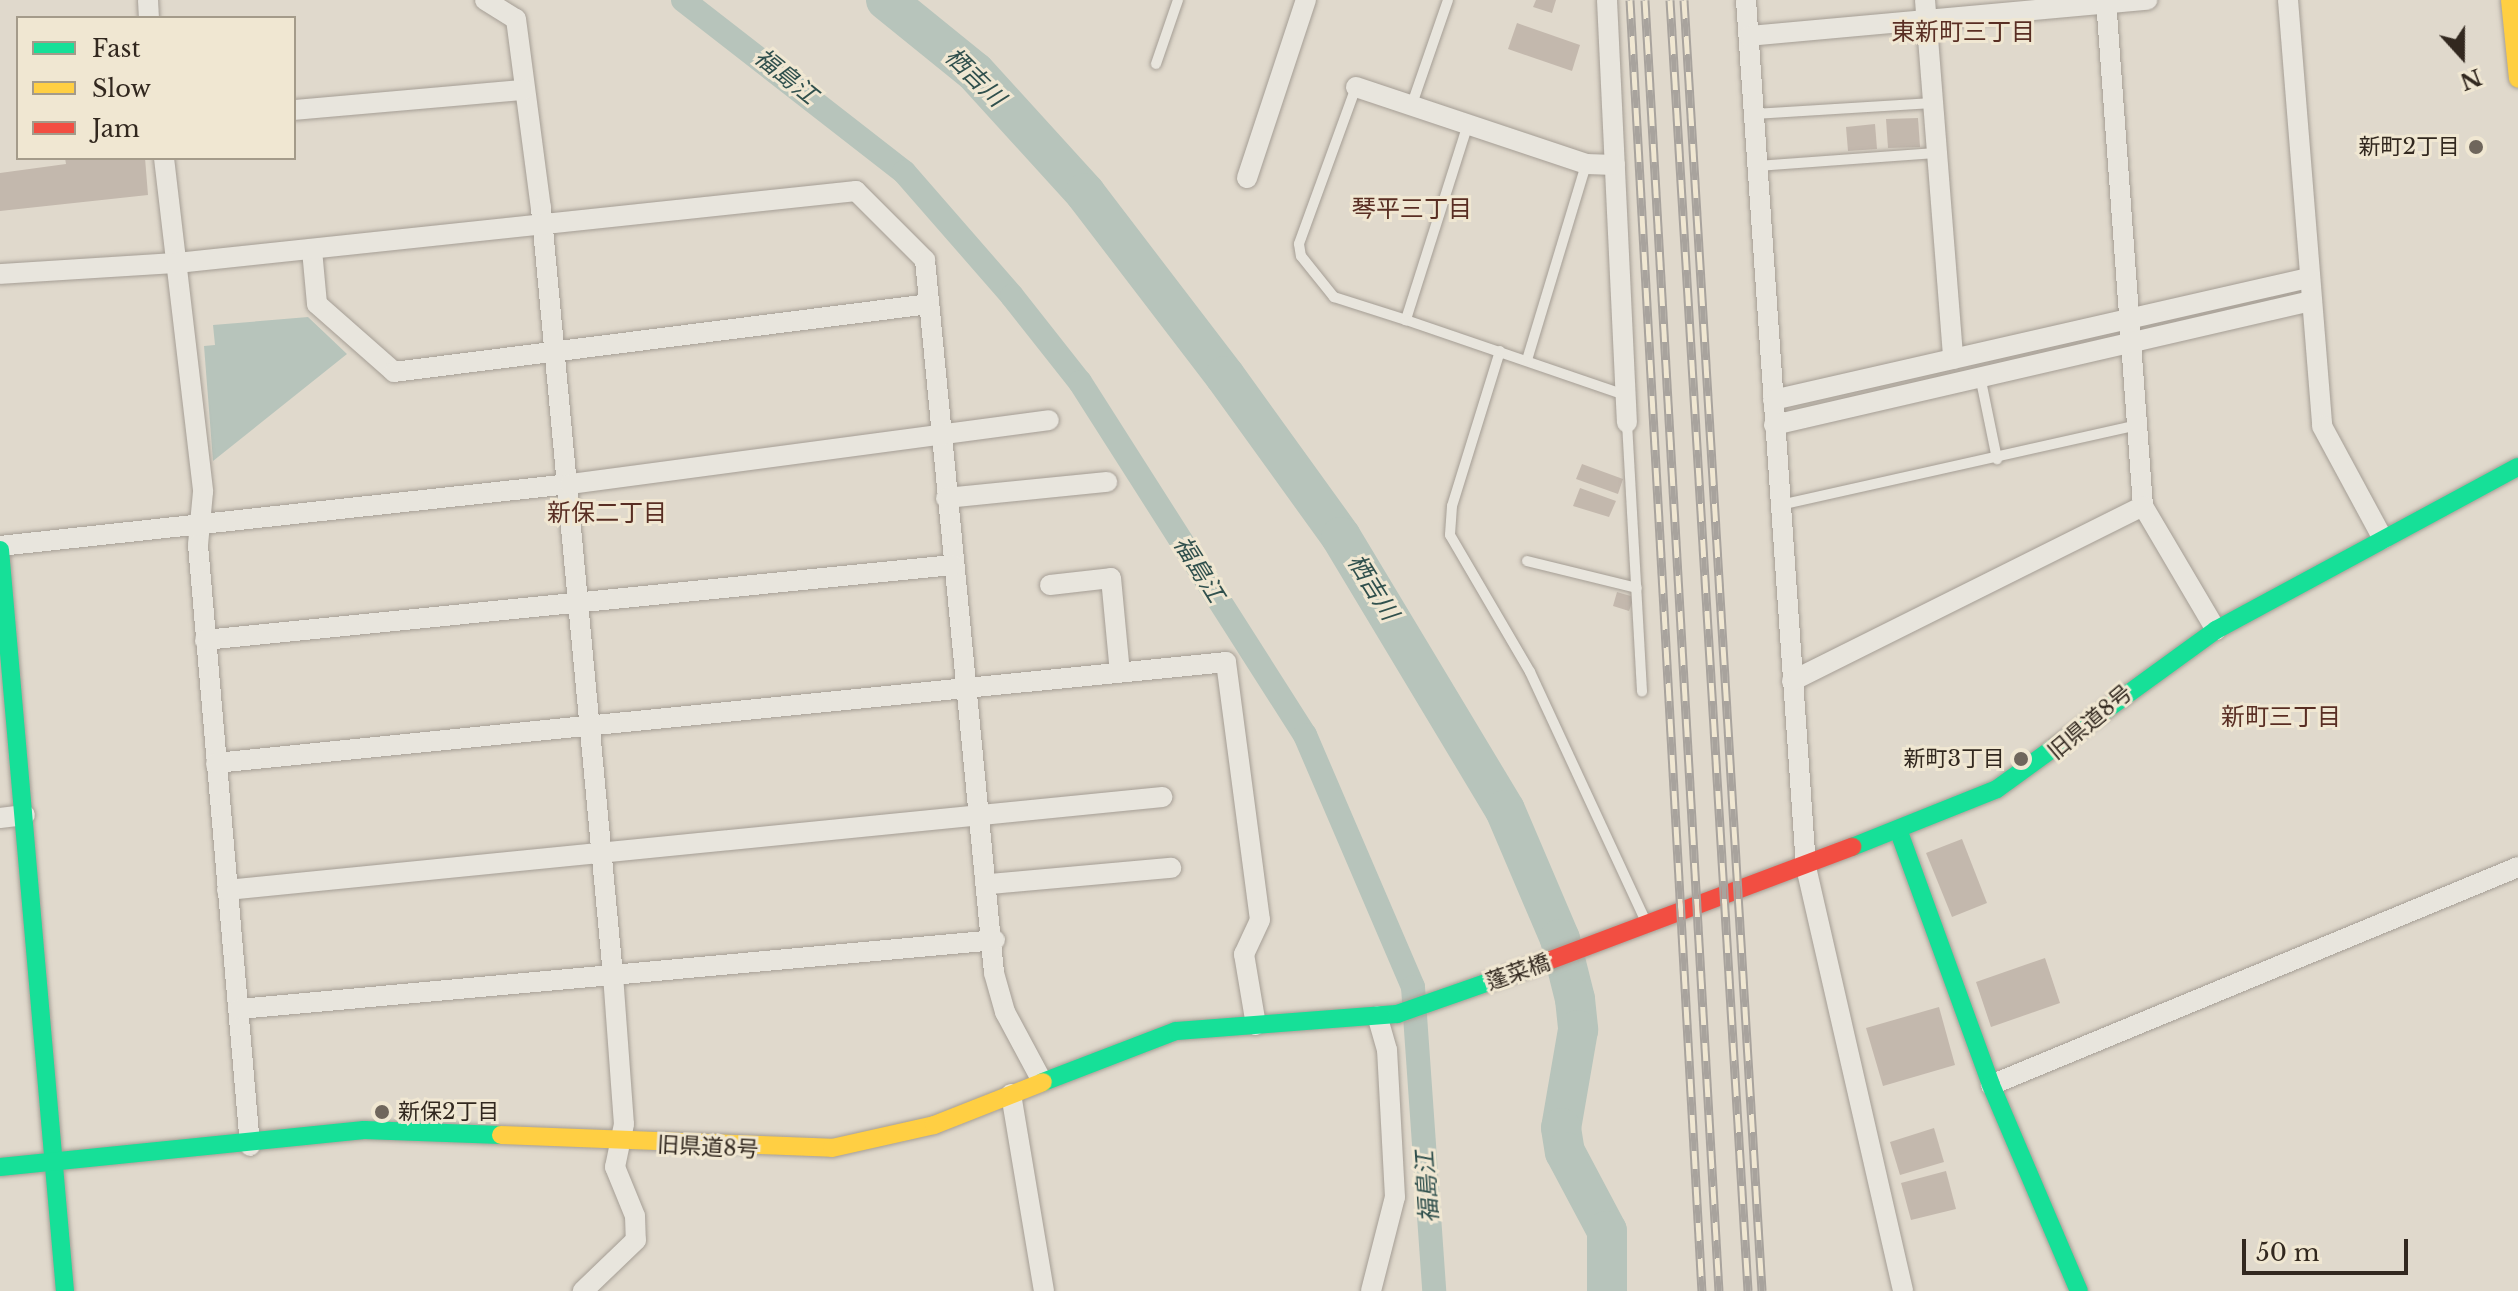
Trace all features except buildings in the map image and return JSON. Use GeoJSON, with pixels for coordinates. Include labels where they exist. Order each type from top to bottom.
{"type":"FeatureCollection","features":[{"type":"Feature","properties":{"kind":"main road"},"geometry":{"type":"LineString","coordinates":[[2510,0],[2518,79]]}},
{"type":"Feature","properties":{"kind":"main road","name":"旧県道8号"},"geometry":{"type":"LineString","coordinates":[[1644,928],[1899,832],[2034,768],[2119,694],[2216,630],[2518,467]]}},
{"type":"Feature","properties":{"kind":"main road"},"geometry":{"type":"LineString","coordinates":[[0,548],[65,1291]]}},
{"type":"Feature","properties":{"kind":"main road"},"geometry":{"type":"LineString","coordinates":[[1899,832],[1991,1085],[2079,1291]]}},
{"type":"Feature","properties":{"kind":"main road","name":"蓬菜橋"},"geometry":{"type":"LineString","coordinates":[[1387,1015],[1644,928]]}},
{"type":"Feature","properties":{"kind":"main road","name":"旧県道8号"},"geometry":{"type":"LineString","coordinates":[[0,1167],[55,1165],[391,1129],[622,1142],[832,1148],[934,1125],[1041,1079],[1176,1031],[1387,1015]]}},
{"type":"Feature","properties":{"kind":"street"},"geometry":{"type":"LineString","coordinates":[[485,0],[516,19],[570,484],[603,854],[622,1142],[615,1167],[636,1240],[583,1291]]}},
{"type":"Feature","properties":{"kind":"street"},"geometry":{"type":"LineString","coordinates":[[1247,178],[1306,0]]}},
{"type":"Feature","properties":{"kind":"street"},"geometry":{"type":"LineString","coordinates":[[1607,0],[1627,423]]}},
{"type":"Feature","properties":{"kind":"street"},"geometry":{"type":"LineString","coordinates":[[1746,0],[1806,867],[1903,1291]]}},
{"type":"Feature","properties":{"kind":"street"},"geometry":{"type":"LineString","coordinates":[[1925,0],[1953,359]]}},
{"type":"Feature","properties":{"kind":"street"},"geometry":{"type":"LineString","coordinates":[[1749,36],[2147,0]]}},
{"type":"Feature","properties":{"kind":"street"},"geometry":{"type":"LineString","coordinates":[[2288,0],[2322,426],[2383,539]]}},
{"type":"Feature","properties":{"kind":"street"},"geometry":{"type":"LineString","coordinates":[[2106,2],[2143,506],[2216,630]]}},
{"type":"Feature","properties":{"kind":"street"},"geometry":{"type":"LineString","coordinates":[[1356,87],[1469,122],[1586,164],[1615,165]]}},
{"type":"Feature","properties":{"kind":"street"},"geometry":{"type":"LineString","coordinates":[[296,110],[523,90]]}},
{"type":"Feature","properties":{"kind":"street"},"geometry":{"type":"LineString","coordinates":[[164,160],[177,263],[200,522],[205,640],[250,1146]]}},
{"type":"Feature","properties":{"kind":"street"},"geometry":{"type":"LineString","coordinates":[[0,274],[177,263],[312,250],[856,191],[925,260],[963,687],[1005,1012],[1041,1079]]}},
{"type":"Feature","properties":{"kind":"street"},"geometry":{"type":"LineString","coordinates":[[312,250],[317,304],[386,370],[929,304]]}},
{"type":"Feature","properties":{"kind":"street"},"geometry":{"type":"LineString","coordinates":[[1773,400],[2308,278]]}},
{"type":"Feature","properties":{"kind":"street"},"geometry":{"type":"LineString","coordinates":[[1774,425],[2311,301]]}},
{"type":"Feature","properties":{"kind":"street"},"geometry":{"type":"LineString","coordinates":[[0,548],[200,522],[570,484],[789,450],[941,436],[1049,420]]}},
{"type":"Feature","properties":{"kind":"street"},"geometry":{"type":"LineString","coordinates":[[946,498],[1107,482]]}},
{"type":"Feature","properties":{"kind":"street"},"geometry":{"type":"LineString","coordinates":[[1792,681],[2143,506]]}},
{"type":"Feature","properties":{"kind":"street"},"geometry":{"type":"LineString","coordinates":[[205,640],[579,606],[953,565]]}},
{"type":"Feature","properties":{"kind":"street"},"geometry":{"type":"LineString","coordinates":[[1050,585],[1111,578],[1120,673]]}},
{"type":"Feature","properties":{"kind":"street"},"geometry":{"type":"LineString","coordinates":[[216,763],[590,730],[963,687],[1226,662],[1260,920],[1244,954],[1256,1025]]}},
{"type":"Feature","properties":{"kind":"street"},"geometry":{"type":"LineString","coordinates":[[227,890],[1162,797]]}},
{"type":"Feature","properties":{"kind":"street"},"geometry":{"type":"LineString","coordinates":[[0,818],[25,815]]}},
{"type":"Feature","properties":{"kind":"street"},"geometry":{"type":"LineString","coordinates":[[1991,1085],[2518,867]]}},
{"type":"Feature","properties":{"kind":"street"},"geometry":{"type":"LineString","coordinates":[[990,884],[1171,868]]}},
{"type":"Feature","properties":{"kind":"street"},"geometry":{"type":"LineString","coordinates":[[239,1009],[995,940]]}},
{"type":"Feature","properties":{"kind":"street"},"geometry":{"type":"LineString","coordinates":[[1371,1291],[1395,1197],[1387,1015]]}},
{"type":"Feature","properties":{"kind":"street"},"geometry":{"type":"LineString","coordinates":[[1011,1094],[1044,1291]]}},
{"type":"Feature","properties":{"kind":"lane"},"geometry":{"type":"LineString","coordinates":[[1156,64],[1178,0]]}},
{"type":"Feature","properties":{"kind":"lane"},"geometry":{"type":"LineString","coordinates":[[1412,104],[1448,0]]}},
{"type":"Feature","properties":{"kind":"lane"},"geometry":{"type":"LineString","coordinates":[[1356,87],[1299,244],[1301,256],[1334,297],[1627,395]]}},
{"type":"Feature","properties":{"kind":"lane"},"geometry":{"type":"LineString","coordinates":[[1754,114],[1933,103]]}},
{"type":"Feature","properties":{"kind":"lane"},"geometry":{"type":"LineString","coordinates":[[1406,320],[1469,122]]}},
{"type":"Feature","properties":{"kind":"lane"},"geometry":{"type":"LineString","coordinates":[[1757,166],[1936,153]]}},
{"type":"Feature","properties":{"kind":"lane"},"geometry":{"type":"LineString","coordinates":[[1527,360],[1586,164]]}},
{"type":"Feature","properties":{"kind":"lane"},"geometry":{"type":"LineString","coordinates":[[1500,351],[1450,535],[1530,672],[1644,928]]}},
{"type":"Feature","properties":{"kind":"lane"},"geometry":{"type":"LineString","coordinates":[[1980,376],[1997,459]]}},
{"type":"Feature","properties":{"kind":"lane"},"geometry":{"type":"LineString","coordinates":[[1627,423],[1642,692]]}},
{"type":"Feature","properties":{"kind":"lane"},"geometry":{"type":"LineString","coordinates":[[1780,505],[2139,425]]}},
{"type":"Feature","properties":{"kind":"lane"},"geometry":{"type":"LineString","coordinates":[[1527,561],[1637,588]]}},
{"type":"Feature","properties":{"kind":"shaded area"},"geometry":{"type":"Polygon","coordinates":[[[308,317],[347,354],[213,461],[204,346],[215,345],[213,325],[308,317]]]}},
{"type":"Feature","properties":{"kind":"waterway","name":"福島江"},"geometry":{"type":"LineString","coordinates":[[683,0],[904,172],[1012,296],[1080,382],[1305,735],[1413,987],[1434,1291]]}},
{"type":"Feature","properties":{"kind":"waterway","name":"栖吉川"},"geometry":{"type":"LineString","coordinates":[[886,0],[975,72],[1085,193],[1225,376],[1341,537],[1505,810],[1560,939],[1575,999],[1578,1030],[1561,1128],[1565,1152],[1607,1231],[1607,1291]]}},
{"type":"Feature","properties":{"kind":"railway"},"geometry":{"type":"LineString","coordinates":[[1630,0],[1702,1291]]}},
{"type":"Feature","properties":{"kind":"railway"},"geometry":{"type":"LineString","coordinates":[[1645,0],[1719,1291]]}},
{"type":"Feature","properties":{"kind":"railway"},"geometry":{"type":"LineString","coordinates":[[1670,0],[1748,1291]]}},
{"type":"Feature","properties":{"kind":"railway"},"geometry":{"type":"LineString","coordinates":[[1684,0],[1762,1291]]}},
{"type":"Feature","properties":{"kind":"traffic: fast"},"geometry":{"type":"LineString","coordinates":[[1852,847],[1997,789],[2216,630],[2518,467]]}},
{"type":"Feature","properties":{"kind":"traffic: fast"},"geometry":{"type":"LineString","coordinates":[[0,550],[65,1291]]}},
{"type":"Feature","properties":{"kind":"traffic: fast"},"geometry":{"type":"LineString","coordinates":[[1899,832],[1991,1085],[2079,1291]]}},
{"type":"Feature","properties":{"kind":"traffic: fast"},"geometry":{"type":"LineString","coordinates":[[1043,1082],[1176,1031],[1397,1014],[1551,960]]}},
{"type":"Feature","properties":{"kind":"traffic: fast"},"geometry":{"type":"LineString","coordinates":[[0,1167],[364,1130],[501,1135]]}},
{"type":"Feature","properties":{"kind":"traffic: slow"},"geometry":{"type":"LineString","coordinates":[[2510,0],[2518,79]]}},
{"type":"Feature","properties":{"kind":"traffic: slow"},"geometry":{"type":"LineString","coordinates":[[501,1135],[832,1148],[934,1125],[1043,1082]]}},
{"type":"Feature","properties":{"kind":"traffic: jam"},"geometry":{"type":"LineString","coordinates":[[1551,960],[1852,847]]}},
{"type":"Feature","properties":{"kind":"place","name":"新町2丁目"},"geometry":{"type":"Point","coordinates":[2476,147]}},
{"type":"Feature","properties":{"kind":"place","name":"新町3丁目"},"geometry":{"type":"Point","coordinates":[2021,759]}},
{"type":"Feature","properties":{"kind":"place","name":"新保2丁目"},"geometry":{"type":"Point","coordinates":[382,1112]}},
{"type":"Feature","properties":{"kind":"district","name":"東新町三丁目"},"geometry":{"type":"Point","coordinates":[1963,32]}},
{"type":"Feature","properties":{"kind":"district","name":"琴平三丁目"},"geometry":{"type":"Point","coordinates":[1412,209]}},
{"type":"Feature","properties":{"kind":"district","name":"新保二丁目"},"geometry":{"type":"Point","coordinates":[607,513]}},
{"type":"Feature","properties":{"kind":"district","name":"新町三丁目"},"geometry":{"type":"Point","coordinates":[2281,717]}}]}
